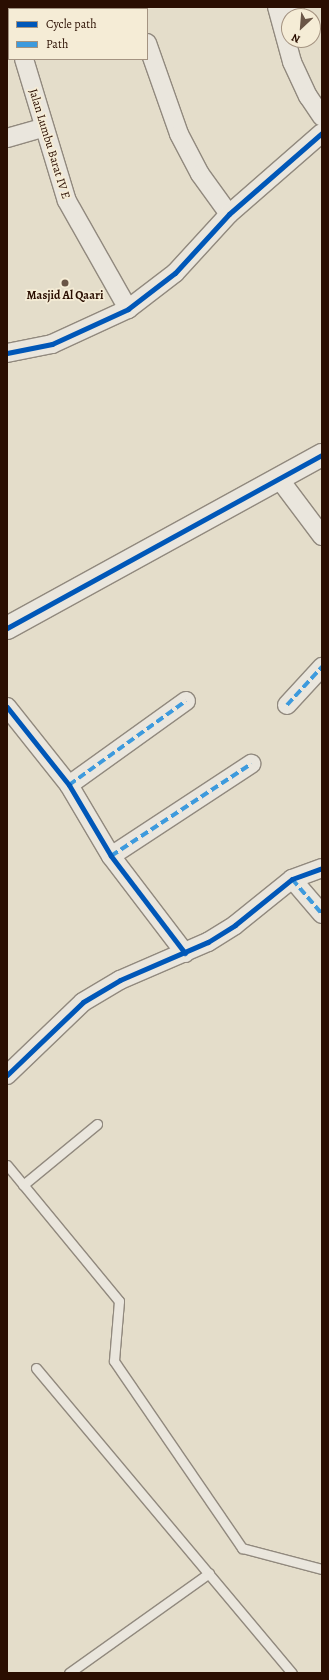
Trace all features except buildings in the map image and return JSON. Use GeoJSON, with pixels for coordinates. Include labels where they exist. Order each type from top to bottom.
{"type":"FeatureCollection","features":[{"type":"Feature","properties":{"kind":"street"},"geometry":{"type":"LineString","coordinates":[[295,7],[279,13],[292,62],[308,96],[322,117]]}},
{"type":"Feature","properties":{"kind":"street"},"geometry":{"type":"LineString","coordinates":[[148,46],[179,134],[200,174],[229,214]]}},
{"type":"Feature","properties":{"kind":"street","name":"Jalan Lumbu Barat IV E"},"geometry":{"type":"LineString","coordinates":[[24,60],[43,128],[67,201],[128,309]]}},
{"type":"Feature","properties":{"kind":"street"},"geometry":{"type":"LineString","coordinates":[[7,138],[43,128]]}},
{"type":"Feature","properties":{"kind":"street"},"geometry":{"type":"LineString","coordinates":[[7,353],[52,344],[128,309],[175,273],[229,214],[322,133]]}},
{"type":"Feature","properties":{"kind":"street"},"geometry":{"type":"LineString","coordinates":[[7,628],[280,480],[322,455]]}},
{"type":"Feature","properties":{"kind":"street"},"geometry":{"type":"LineString","coordinates":[[280,480],[322,536]]}},
{"type":"Feature","properties":{"kind":"street"},"geometry":{"type":"LineString","coordinates":[[287,704],[322,667]]}},
{"type":"Feature","properties":{"kind":"street"},"geometry":{"type":"LineString","coordinates":[[69,785],[186,701]]}},
{"type":"Feature","properties":{"kind":"street"},"geometry":{"type":"LineString","coordinates":[[7,707],[69,785],[111,856],[185,953]]}},
{"type":"Feature","properties":{"kind":"street"},"geometry":{"type":"LineString","coordinates":[[111,856],[251,764]]}},
{"type":"Feature","properties":{"kind":"street"},"geometry":{"type":"LineString","coordinates":[[7,1075],[83,1002],[120,980],[185,953],[235,925],[292,879],[322,868]]}},
{"type":"Feature","properties":{"kind":"street"},"geometry":{"type":"LineString","coordinates":[[292,879],[322,914]]}},
{"type":"Feature","properties":{"kind":"lane"},"geometry":{"type":"LineString","coordinates":[[23,1185],[97,1124]]}},
{"type":"Feature","properties":{"kind":"lane"},"geometry":{"type":"LineString","coordinates":[[7,1165],[119,1301],[114,1361],[242,1548],[322,1569]]}},
{"type":"Feature","properties":{"kind":"lane"},"geometry":{"type":"LineString","coordinates":[[36,1368],[292,1673]]}},
{"type":"Feature","properties":{"kind":"lane"},"geometry":{"type":"LineString","coordinates":[[69,1673],[209,1573]]}},
{"type":"Feature","properties":{"kind":"marked path"},"geometry":{"type":"LineString","coordinates":[[287,705],[322,667]]}},
{"type":"Feature","properties":{"kind":"marked path"},"geometry":{"type":"LineString","coordinates":[[69,785],[186,701]]}},
{"type":"Feature","properties":{"kind":"marked path"},"geometry":{"type":"LineString","coordinates":[[111,856],[251,764]]}},
{"type":"Feature","properties":{"kind":"marked path"},"geometry":{"type":"LineString","coordinates":[[292,879],[322,914]]}},
{"type":"Feature","properties":{"kind":"cycle path"},"geometry":{"type":"LineString","coordinates":[[7,353],[52,344],[128,309],[175,273],[229,214],[322,133]]}},
{"type":"Feature","properties":{"kind":"cycle path"},"geometry":{"type":"LineString","coordinates":[[7,628],[322,455]]}},
{"type":"Feature","properties":{"kind":"cycle path"},"geometry":{"type":"LineString","coordinates":[[7,707],[69,785],[111,856],[185,953]]}},
{"type":"Feature","properties":{"kind":"cycle path"},"geometry":{"type":"LineString","coordinates":[[7,1075],[83,1002],[120,980],[208,942],[235,925],[292,879],[322,868]]}},
{"type":"Feature","properties":{"kind":"place","name":"Masjid Al Qaari"},"geometry":{"type":"Point","coordinates":[65,283]}}]}
